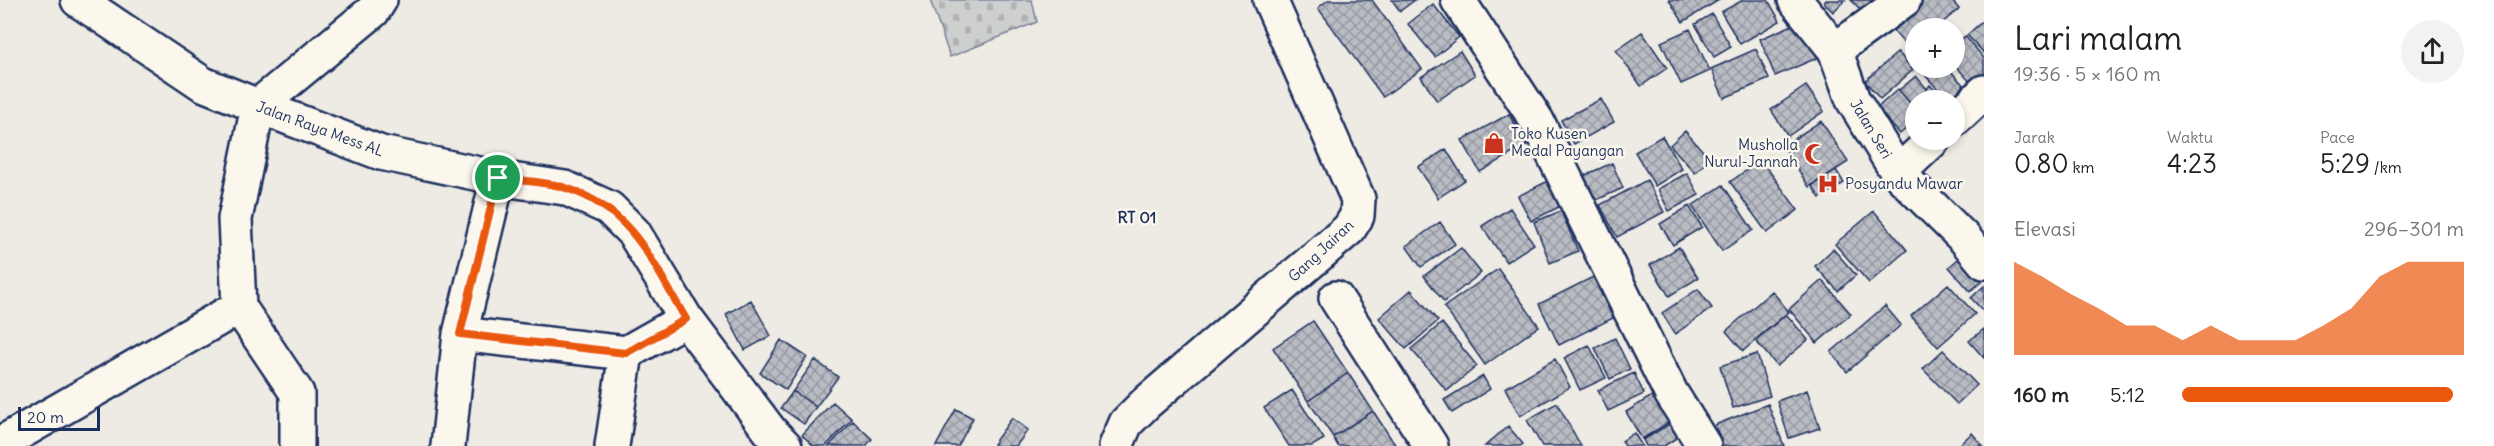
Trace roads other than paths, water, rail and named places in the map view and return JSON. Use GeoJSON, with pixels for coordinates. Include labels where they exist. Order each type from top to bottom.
{"type":"FeatureCollection","features":[{"type":"Feature","properties":{"kind":"street","name":"Jalan Raya Mess AL"},"geometry":{"type":"LineString","coordinates":[[78,0],[203,84],[258,106],[381,153],[498,178],[565,188],[609,208],[634,233],[686,319],[770,431],[785,446]]}},
{"type":"Feature","properties":{"kind":"street"},"geometry":{"type":"LineString","coordinates":[[297,446],[297,393],[239,307],[235,219],[258,106],[374,10],[380,0]]}},
{"type":"Feature","properties":{"kind":"street","name":"Gang Jairan"},"geometry":{"type":"LineString","coordinates":[[1116,446],[1126,423],[1146,403],[1349,229],[1357,216],[1358,199],[1270,0]]}},
{"type":"Feature","properties":{"kind":"street"},"geometry":{"type":"LineString","coordinates":[[1458,0],[1537,121],[1671,393],[1704,446]]}},
{"type":"Feature","properties":{"kind":"street","name":"Jalan Seri"},"geometry":{"type":"LineString","coordinates":[[1795,0],[1835,50],[1853,100],[1898,173],[1978,242]]}},
{"type":"Feature","properties":{"kind":"street"},"geometry":{"type":"LineString","coordinates":[[1835,50],[1904,0]]}},
{"type":"Feature","properties":{"kind":"street"},"geometry":{"type":"LineString","coordinates":[[1965,110],[1984,92]]}},
{"type":"Feature","properties":{"kind":"street","name":"Jalan Seri"},"geometry":{"type":"LineString","coordinates":[[1898,173],[1922,150]]}},
{"type":"Feature","properties":{"kind":"street"},"geometry":{"type":"LineString","coordinates":[[448,446],[460,334],[498,178]]}},
{"type":"Feature","properties":{"kind":"street"},"geometry":{"type":"LineString","coordinates":[[1335,298],[1431,446]]}},
{"type":"Feature","properties":{"kind":"street"},"geometry":{"type":"LineString","coordinates":[[0,444],[36,437],[239,307]]}},
{"type":"Feature","properties":{"kind":"street"},"geometry":{"type":"LineString","coordinates":[[460,334],[626,353],[686,319]]}},
{"type":"Feature","properties":{"kind":"street"},"geometry":{"type":"LineString","coordinates":[[612,446],[626,353]]}},
{"type":"Feature","properties":{"kind":"place","name":"Toko Kusen Medal Payangan"},"geometry":{"type":"Point","coordinates":[1494,143]}},
{"type":"Feature","properties":{"kind":"place","name":"Musholla Nurul-Jannah"},"geometry":{"type":"Point","coordinates":[1815,154]}},
{"type":"Feature","properties":{"kind":"place","name":"Posyandu Mawar"},"geometry":{"type":"Point","coordinates":[1828,184]}},
{"type":"Feature","properties":{"kind":"district","name":"RT 01"},"geometry":{"type":"Point","coordinates":[1137,217]}}]}
